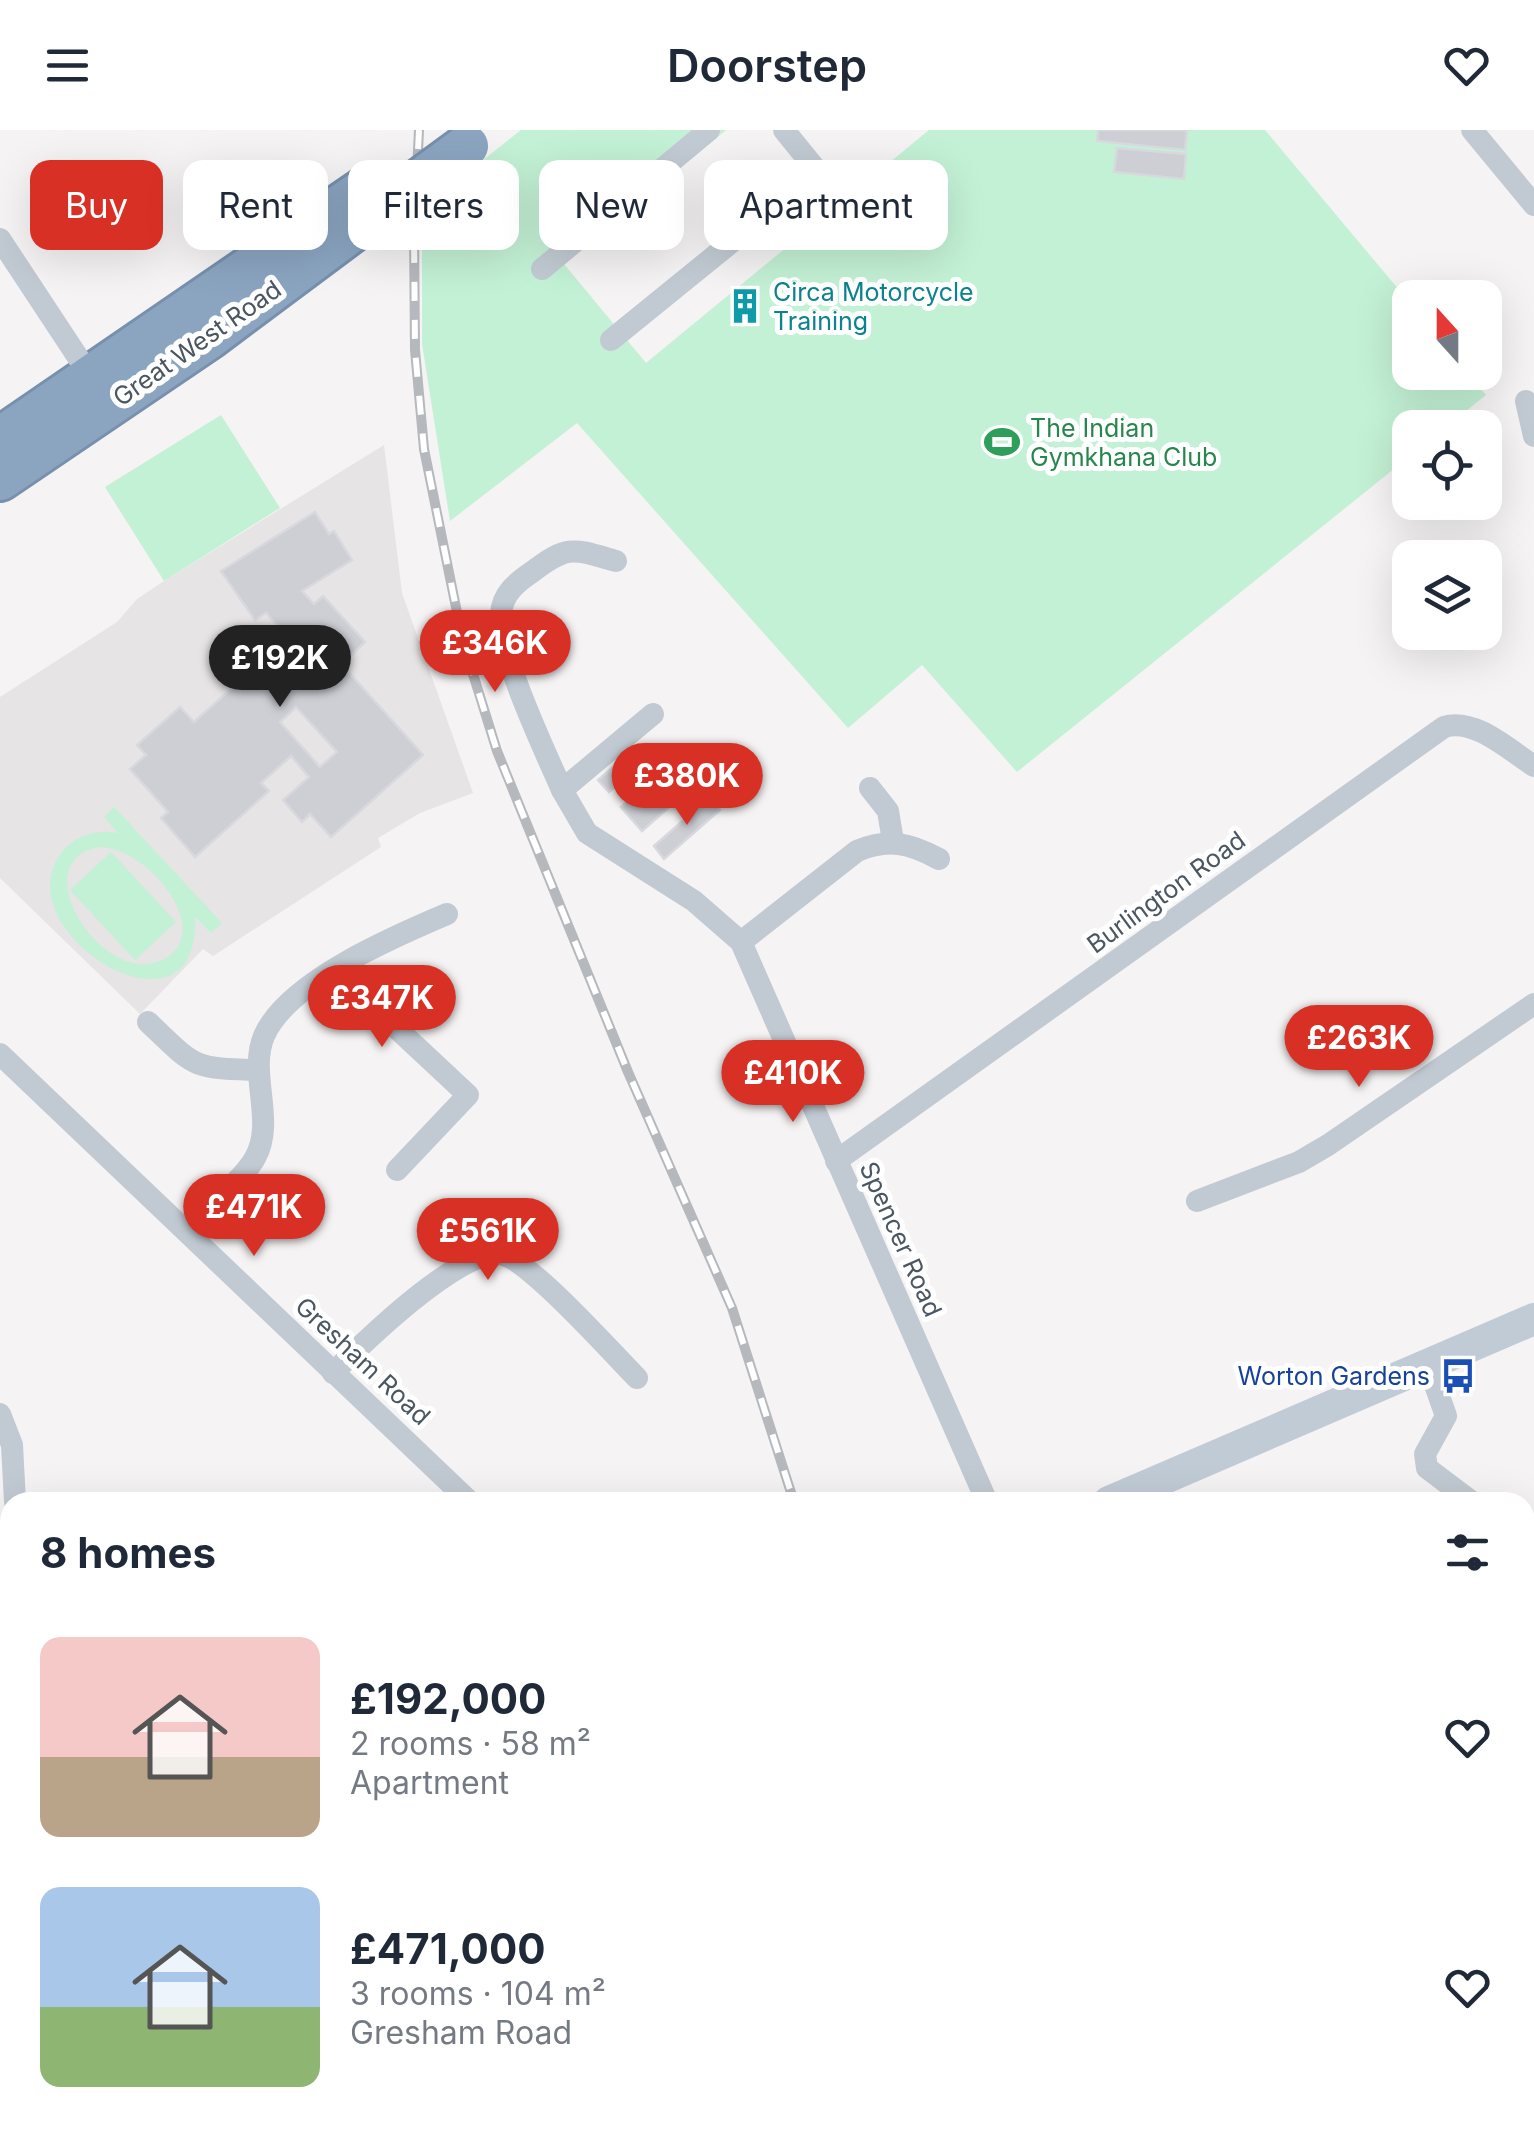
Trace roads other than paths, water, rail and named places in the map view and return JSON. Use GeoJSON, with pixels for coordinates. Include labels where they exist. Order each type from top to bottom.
{"type":"FeatureCollection","features":[{"type":"Feature","properties":{"kind":"highway","name":"Great West Road"},"geometry":{"type":"LineString","coordinates":[[431,160],[467,135]]}},
{"type":"Feature","properties":{"kind":"highway","name":"Great West Road"},"geometry":{"type":"LineString","coordinates":[[0,439],[91,377],[348,216]]}},
{"type":"Feature","properties":{"kind":"highway","name":"Great West Road"},"geometry":{"type":"LineString","coordinates":[[0,480],[208,338],[348,220]]}},
{"type":"Feature","properties":{"kind":"main road"},"geometry":{"type":"LineString","coordinates":[[1142,1492],[1534,1319]]}},
{"type":"Feature","properties":{"kind":"street"},"geometry":{"type":"LineString","coordinates":[[542,269],[710,130]]}},
{"type":"Feature","properties":{"kind":"street"},"geometry":{"type":"LineString","coordinates":[[611,340],[818,172],[784,130]]}},
{"type":"Feature","properties":{"kind":"street"},"geometry":{"type":"LineString","coordinates":[[1472,130],[1534,205]]}},
{"type":"Feature","properties":{"kind":"street"},"geometry":{"type":"LineString","coordinates":[[0,240],[91,377]]}},
{"type":"Feature","properties":{"kind":"street"},"geometry":{"type":"LineString","coordinates":[[1526,400],[1534,436]]}},
{"type":"Feature","properties":{"kind":"street","name":"Spencer Road"},"geometry":{"type":"LineString","coordinates":[[616,561],[572,549],[558,551],[516,583],[505,598],[500,616],[513,668],[562,790],[587,833],[694,901],[741,942],[983,1492]]}},
{"type":"Feature","properties":{"kind":"street"},"geometry":{"type":"LineString","coordinates":[[562,790],[653,714]]}},
{"type":"Feature","properties":{"kind":"street","name":"Burlington Road"},"geometry":{"type":"LineString","coordinates":[[836,1161],[1444,727],[1457,723],[1469,726],[1534,766]]}},
{"type":"Feature","properties":{"kind":"street"},"geometry":{"type":"LineString","coordinates":[[870,788],[888,811],[893,841]]}},
{"type":"Feature","properties":{"kind":"street"},"geometry":{"type":"LineString","coordinates":[[741,942],[856,852],[893,841],[939,859]]}},
{"type":"Feature","properties":{"kind":"street"},"geometry":{"type":"LineString","coordinates":[[185,1229],[255,1159],[262,1122],[258,1070],[263,1037],[278,1015],[371,946],[446,914]]}},
{"type":"Feature","properties":{"kind":"street"},"geometry":{"type":"LineString","coordinates":[[342,965],[362,996],[468,1095],[397,1170]]}},
{"type":"Feature","properties":{"kind":"street"},"geometry":{"type":"LineString","coordinates":[[1198,1201],[1299,1162],[1328,1145],[1534,1004]]}},
{"type":"Feature","properties":{"kind":"street"},"geometry":{"type":"LineString","coordinates":[[148,1022],[189,1062],[203,1068],[258,1070]]}},
{"type":"Feature","properties":{"kind":"street","name":"Gresham Road"},"geometry":{"type":"LineString","coordinates":[[0,1054],[460,1492]]}},
{"type":"Feature","properties":{"kind":"street"},"geometry":{"type":"LineString","coordinates":[[334,1373],[388,1318],[476,1258],[501,1254],[527,1269],[637,1378]]}},
{"type":"Feature","properties":{"kind":"street"},"geometry":{"type":"LineString","coordinates":[[1428,1365],[1446,1416],[1425,1454],[1427,1468],[1459,1492]]}},
{"type":"Feature","properties":{"kind":"street"},"geometry":{"type":"LineString","coordinates":[[0,1414],[12,1446],[14,1492]]}},
{"type":"Feature","properties":{"kind":"railway"},"geometry":{"type":"LineString","coordinates":[[419,130],[414,231],[415,350],[424,449],[463,642],[497,751],[628,1072],[732,1308],[791,1492]]}},
{"type":"Feature","properties":{"kind":"place","name":"Circa Motorcycle Training"},"geometry":{"type":"Point","coordinates":[745,306]}},
{"type":"Feature","properties":{"kind":"place","name":"The Indian Gymkhana Club"},"geometry":{"type":"Point","coordinates":[1002,442]}},
{"type":"Feature","properties":{"kind":"place","name":"Worton Gardens"},"geometry":{"type":"Point","coordinates":[1458,1376]}}]}
